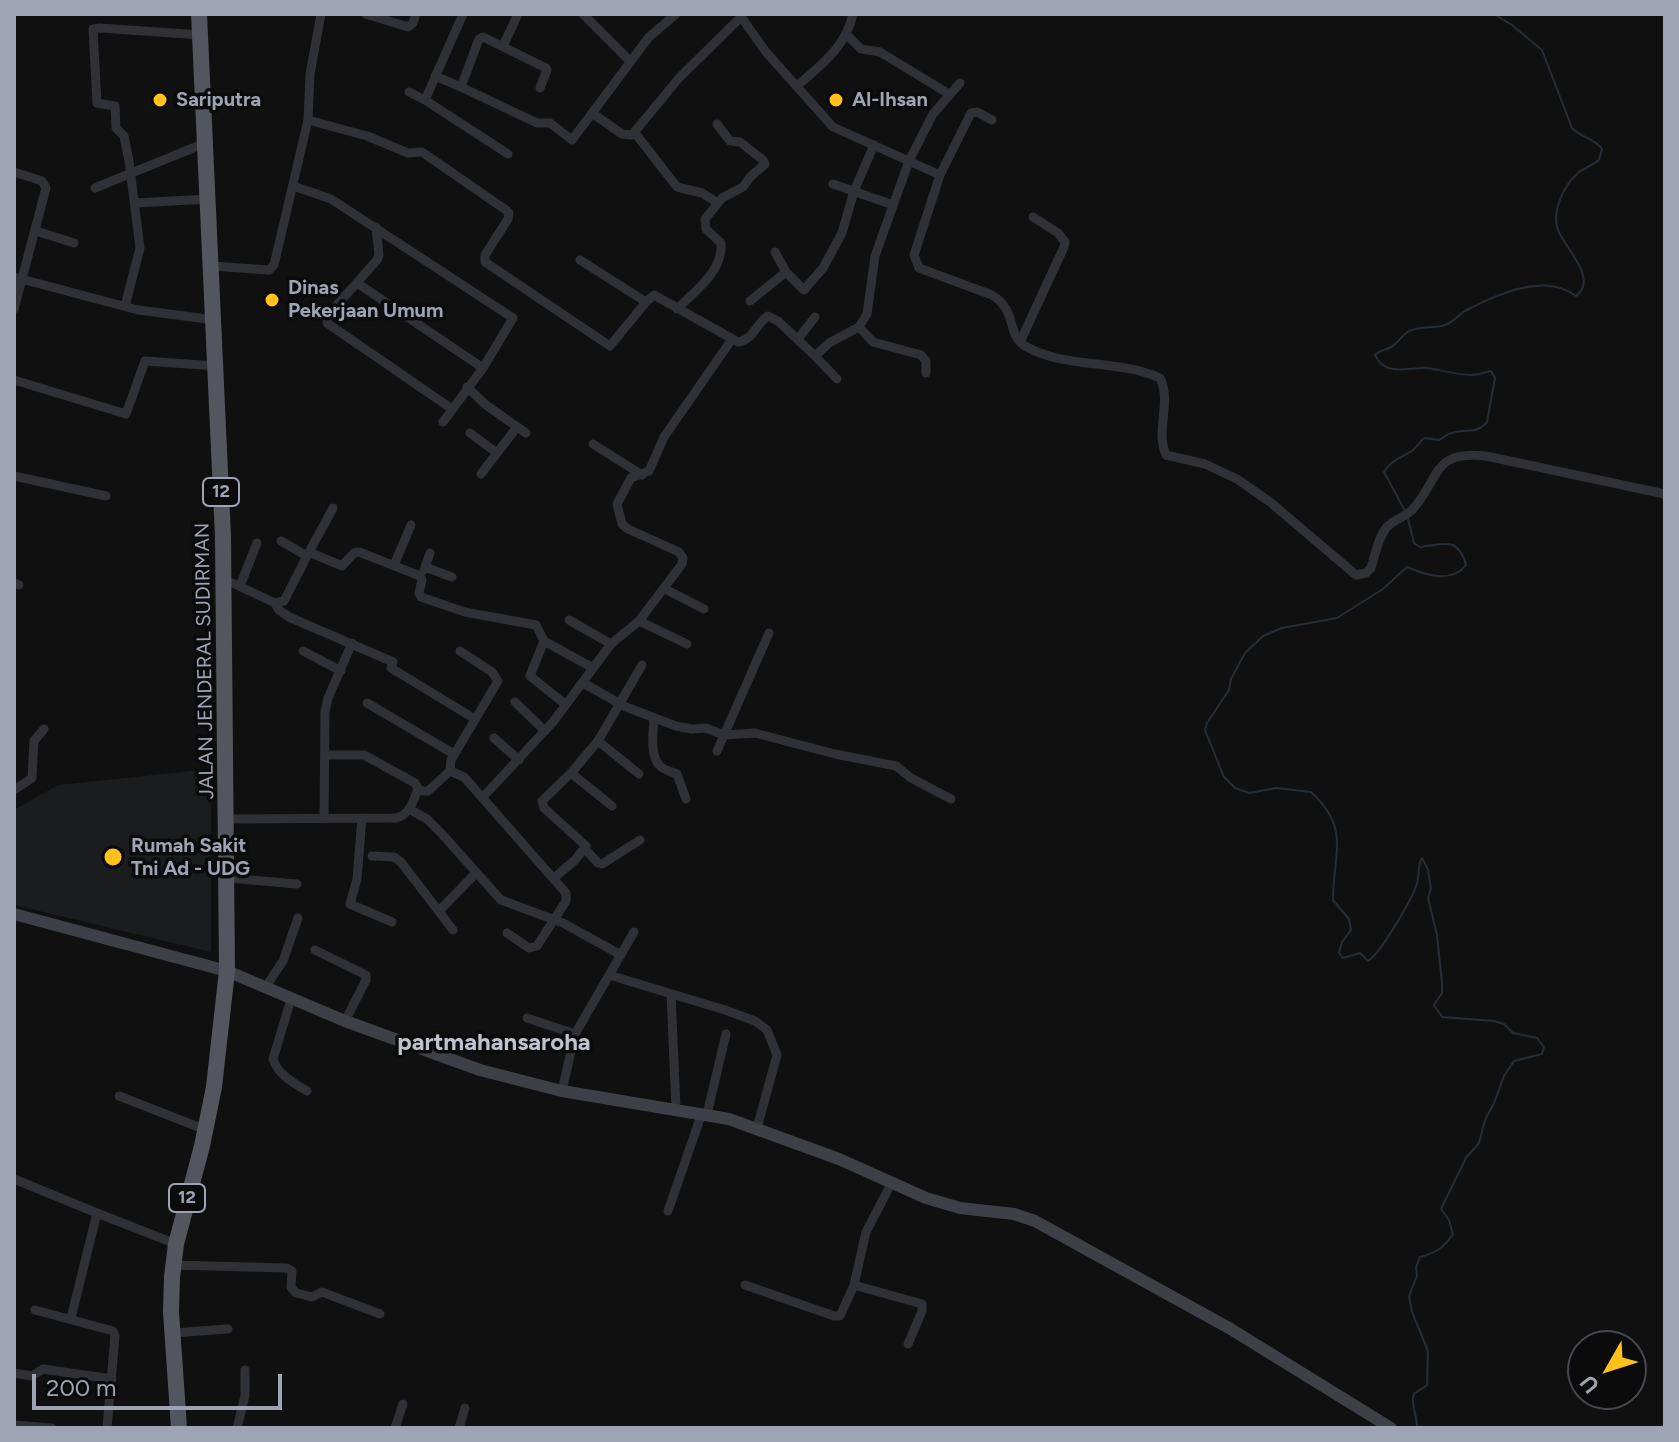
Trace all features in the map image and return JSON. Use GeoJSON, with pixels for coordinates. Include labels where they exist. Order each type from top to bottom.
{"type":"FeatureCollection","features":[{"type":"Feature","properties":{"kind":"highway","name":"JALAN JENDERAL SUDIRMAN"},"geometry":{"type":"LineString","coordinates":[[199,14],[215,320],[224,579],[227,971]]}},
{"type":"Feature","properties":{"kind":"highway","name":"12"},"geometry":{"type":"LineString","coordinates":[[179,1428],[173,1333],[173,1265],[214,1087],[227,971]]}},
{"type":"Feature","properties":{"kind":"main road"},"geometry":{"type":"LineString","coordinates":[[14,914],[227,971],[345,1021],[480,1070],[562,1091],[676,1108],[757,1128],[839,1159],[926,1198],[960,1208],[1014,1214],[1035,1221],[1229,1328],[1390,1427]]}},
{"type":"Feature","properties":{"kind":"street"},"geometry":{"type":"LineString","coordinates":[[211,266],[269,270],[273,267],[308,120],[310,74],[321,14]]}},
{"type":"Feature","properties":{"kind":"street"},"geometry":{"type":"LineString","coordinates":[[366,14],[408,27],[416,14]]}},
{"type":"Feature","properties":{"kind":"street"},"geometry":{"type":"LineString","coordinates":[[425,100],[463,14]]}},
{"type":"Feature","properties":{"kind":"street"},"geometry":{"type":"LineString","coordinates":[[503,46],[518,14]]}},
{"type":"Feature","properties":{"kind":"street"},"geometry":{"type":"LineString","coordinates":[[435,76],[537,123],[550,123],[572,140],[649,37],[676,14]]}},
{"type":"Feature","properties":{"kind":"street"},"geometry":{"type":"LineString","coordinates":[[797,86],[835,52],[847,35],[853,14]]}},
{"type":"Feature","properties":{"kind":"street"},"geometry":{"type":"LineString","coordinates":[[585,15],[630,61]]}},
{"type":"Feature","properties":{"kind":"street"},"geometry":{"type":"LineString","coordinates":[[592,113],[622,134],[628,136],[635,133],[679,78],[740,16],[766,52],[833,127],[940,175]]}},
{"type":"Feature","properties":{"kind":"street"},"geometry":{"type":"LineString","coordinates":[[125,306],[140,252],[135,203],[124,136],[116,128],[115,106],[97,103],[93,29],[201,35]]}},
{"type":"Feature","properties":{"kind":"street"},"geometry":{"type":"LineString","coordinates":[[847,35],[861,49],[878,51],[892,58],[949,94]]}},
{"type":"Feature","properties":{"kind":"street"},"geometry":{"type":"LineString","coordinates":[[461,87],[479,39],[486,38],[547,68],[540,88]]}},
{"type":"Feature","properties":{"kind":"street"},"geometry":{"type":"LineString","coordinates":[[815,356],[829,343],[859,327],[867,314],[875,256],[909,161],[933,114],[960,83]]}},
{"type":"Feature","properties":{"kind":"street"},"geometry":{"type":"LineString","coordinates":[[409,92],[508,154]]}},
{"type":"Feature","properties":{"kind":"street"},"geometry":{"type":"LineString","coordinates":[[992,120],[977,112],[971,113],[940,175],[914,255],[916,265],[1002,301],[1020,342],[1046,355],[1160,378],[1164,389],[1162,446],[1166,455],[1205,464],[1237,479],[1270,502],[1356,575],[1366,573],[1371,568],[1384,531],[1410,512],[1444,464],[1454,456],[1466,454],[1665,494]]}},
{"type":"Feature","properties":{"kind":"street"},"geometry":{"type":"LineString","coordinates":[[308,120],[367,136],[408,153],[422,152],[506,210],[508,219],[485,255],[485,262],[610,346],[654,295],[738,342],[746,341],[768,316],[798,339],[837,379]]}},
{"type":"Feature","properties":{"kind":"street"},"geometry":{"type":"LineString","coordinates":[[677,309],[718,263],[721,243],[706,229],[704,222],[726,195],[743,187],[765,163],[740,142],[731,142],[717,124]]}},
{"type":"Feature","properties":{"kind":"street"},"geometry":{"type":"LineString","coordinates":[[635,133],[677,187],[702,193],[718,203]]}},
{"type":"Feature","properties":{"kind":"street"},"geometry":{"type":"LineString","coordinates":[[95,188],[205,143]]}},
{"type":"Feature","properties":{"kind":"street"},"geometry":{"type":"LineString","coordinates":[[775,252],[786,272],[804,290],[817,276],[842,233],[854,191],[874,145]]}},
{"type":"Feature","properties":{"kind":"street"},"geometry":{"type":"LineString","coordinates":[[14,172],[42,181],[46,186],[36,231],[18,278],[14,309]]}},
{"type":"Feature","properties":{"kind":"street"},"geometry":{"type":"LineString","coordinates":[[833,184],[893,205]]}},
{"type":"Feature","properties":{"kind":"street"},"geometry":{"type":"LineString","coordinates":[[293,186],[331,199],[513,318],[483,368],[443,422]]}},
{"type":"Feature","properties":{"kind":"street"},"geometry":{"type":"LineString","coordinates":[[135,203],[208,199]]}},
{"type":"Feature","properties":{"kind":"street"},"geometry":{"type":"LineString","coordinates":[[1020,342],[1065,242],[1058,233],[1033,217]]}},
{"type":"Feature","properties":{"kind":"street"},"geometry":{"type":"LineString","coordinates":[[376,227],[379,255],[329,314],[327,323],[452,409]]}},
{"type":"Feature","properties":{"kind":"street"},"geometry":{"type":"LineString","coordinates":[[36,231],[74,243]]}},
{"type":"Feature","properties":{"kind":"street"},"geometry":{"type":"LineString","coordinates":[[580,260],[646,302]]}},
{"type":"Feature","properties":{"kind":"street"},"geometry":{"type":"LineString","coordinates":[[750,301],[786,272]]}},
{"type":"Feature","properties":{"kind":"street"},"geometry":{"type":"LineString","coordinates":[[18,278],[165,315],[215,320]]}},
{"type":"Feature","properties":{"kind":"street"},"geometry":{"type":"LineString","coordinates":[[357,283],[483,368]]}},
{"type":"Feature","properties":{"kind":"street"},"geometry":{"type":"LineString","coordinates":[[798,339],[815,317]]}},
{"type":"Feature","properties":{"kind":"street"},"geometry":{"type":"LineString","coordinates":[[859,327],[873,342],[921,355],[927,364],[926,373]]}},
{"type":"Feature","properties":{"kind":"street"},"geometry":{"type":"LineString","coordinates":[[483,797],[545,731],[611,644],[639,621],[682,564],[682,556],[628,529],[618,514],[617,504],[631,478],[649,471],[664,437],[732,339]]}},
{"type":"Feature","properties":{"kind":"street"},"geometry":{"type":"LineString","coordinates":[[14,380],[126,414],[145,361],[217,367]]}},
{"type":"Feature","properties":{"kind":"street"},"geometry":{"type":"LineString","coordinates":[[467,387],[521,430],[481,474]]}},
{"type":"Feature","properties":{"kind":"street"},"geometry":{"type":"LineString","coordinates":[[470,433],[497,453]]}},
{"type":"Feature","properties":{"kind":"street"},"geometry":{"type":"LineString","coordinates":[[593,444],[642,475]]}},
{"type":"Feature","properties":{"kind":"street"},"geometry":{"type":"LineString","coordinates":[[14,476],[106,496]]}},
{"type":"Feature","properties":{"kind":"street"},"geometry":{"type":"LineString","coordinates":[[275,603],[284,601],[333,508]]}},
{"type":"Feature","properties":{"kind":"street"},"geometry":{"type":"LineString","coordinates":[[394,565],[411,525]]}},
{"type":"Feature","properties":{"kind":"street"},"geometry":{"type":"LineString","coordinates":[[281,541],[340,566],[357,552],[394,565],[452,577]]}},
{"type":"Feature","properties":{"kind":"street"},"geometry":{"type":"LineString","coordinates":[[240,586],[257,543]]}},
{"type":"Feature","properties":{"kind":"street"},"geometry":{"type":"LineString","coordinates":[[430,553],[423,572],[420,596],[465,612],[536,625],[544,641],[593,668]]}},
{"type":"Feature","properties":{"kind":"street"},"geometry":{"type":"LineString","coordinates":[[224,579],[275,603],[289,617],[393,662],[391,668],[475,719]]}},
{"type":"Feature","properties":{"kind":"street"},"geometry":{"type":"LineString","coordinates":[[665,589],[704,609]]}},
{"type":"Feature","properties":{"kind":"street"},"geometry":{"type":"LineString","coordinates":[[569,620],[611,644]]}},
{"type":"Feature","properties":{"kind":"street"},"geometry":{"type":"LineString","coordinates":[[639,621],[687,644]]}},
{"type":"Feature","properties":{"kind":"street"},"geometry":{"type":"LineString","coordinates":[[717,751],[769,633]]}},
{"type":"Feature","properties":{"kind":"street"},"geometry":{"type":"LineString","coordinates":[[544,641],[530,676],[565,704]]}},
{"type":"Feature","properties":{"kind":"street"},"geometry":{"type":"LineString","coordinates":[[324,818],[327,704],[352,643]]}},
{"type":"Feature","properties":{"kind":"street"},"geometry":{"type":"LineString","coordinates":[[303,651],[341,671]]}},
{"type":"Feature","properties":{"kind":"street"},"geometry":{"type":"LineString","coordinates":[[450,771],[449,763],[498,681],[492,672],[460,651]]}},
{"type":"Feature","properties":{"kind":"street"},"geometry":{"type":"LineString","coordinates":[[640,840],[600,864],[585,849],[582,840],[542,805],[544,798],[571,773],[598,741],[642,665]]}},
{"type":"Feature","properties":{"kind":"street"},"geometry":{"type":"LineString","coordinates":[[583,683],[654,719],[692,729],[706,728],[724,735],[757,734],[835,754],[891,764],[951,799]]}},
{"type":"Feature","properties":{"kind":"street"},"geometry":{"type":"LineString","coordinates":[[515,702],[545,731]]}},
{"type":"Feature","properties":{"kind":"street"},"geometry":{"type":"LineString","coordinates":[[367,703],[454,754]]}},
{"type":"Feature","properties":{"kind":"street"},"geometry":{"type":"LineString","coordinates":[[654,719],[656,759],[661,767],[677,774],[686,799]]}},
{"type":"Feature","properties":{"kind":"street"},"geometry":{"type":"LineString","coordinates":[[14,790],[32,778],[34,741],[44,729]]}},
{"type":"Feature","properties":{"kind":"street"},"geometry":{"type":"LineString","coordinates":[[494,738],[519,760]]}},
{"type":"Feature","properties":{"kind":"street"},"geometry":{"type":"LineString","coordinates":[[598,741],[639,774]]}},
{"type":"Feature","properties":{"kind":"street"},"geometry":{"type":"LineString","coordinates":[[227,819],[401,817],[409,809],[417,791],[414,782],[374,758],[325,755]]}},
{"type":"Feature","properties":{"kind":"street"},"geometry":{"type":"LineString","coordinates":[[417,791],[428,791],[450,771]]}},
{"type":"Feature","properties":{"kind":"street"},"geometry":{"type":"LineString","coordinates":[[450,771],[464,777],[483,797],[567,897],[540,943],[533,948],[507,933]]}},
{"type":"Feature","properties":{"kind":"street"},"geometry":{"type":"LineString","coordinates":[[571,773],[612,806]]}},
{"type":"Feature","properties":{"kind":"street"},"geometry":{"type":"LineString","coordinates":[[409,809],[427,819],[501,900],[553,919],[621,955]]}},
{"type":"Feature","properties":{"kind":"street"},"geometry":{"type":"LineString","coordinates":[[362,818],[357,879],[350,904],[392,922]]}},
{"type":"Feature","properties":{"kind":"street"},"geometry":{"type":"LineString","coordinates":[[554,878],[585,849]]}},
{"type":"Feature","properties":{"kind":"street"},"geometry":{"type":"LineString","coordinates":[[372,856],[394,857],[401,862],[453,930]]}},
{"type":"Feature","properties":{"kind":"street"},"geometry":{"type":"LineString","coordinates":[[439,911],[476,873]]}},
{"type":"Feature","properties":{"kind":"street"},"geometry":{"type":"LineString","coordinates":[[228,878],[297,884]]}},
{"type":"Feature","properties":{"kind":"street"},"geometry":{"type":"LineString","coordinates":[[265,988],[283,961],[298,918]]}},
{"type":"Feature","properties":{"kind":"street"},"geometry":{"type":"LineString","coordinates":[[562,1091],[575,1034],[634,932]]}},
{"type":"Feature","properties":{"kind":"street"},"geometry":{"type":"LineString","coordinates":[[315,950],[366,975],[345,1021]]}},
{"type":"Feature","properties":{"kind":"street"},"geometry":{"type":"LineString","coordinates":[[609,975],[755,1021],[772,1038],[777,1055],[757,1128]]}},
{"type":"Feature","properties":{"kind":"street"},"geometry":{"type":"LineString","coordinates":[[671,995],[676,1108]]}},
{"type":"Feature","properties":{"kind":"street"},"geometry":{"type":"LineString","coordinates":[[291,999],[273,1059],[286,1078],[307,1091]]}},
{"type":"Feature","properties":{"kind":"street"},"geometry":{"type":"LineString","coordinates":[[527,1018],[575,1034]]}},
{"type":"Feature","properties":{"kind":"street"},"geometry":{"type":"LineString","coordinates":[[668,1211],[705,1114],[726,1034]]}},
{"type":"Feature","properties":{"kind":"street"},"geometry":{"type":"LineString","coordinates":[[119,1096],[206,1130]]}},
{"type":"Feature","properties":{"kind":"street"},"geometry":{"type":"LineString","coordinates":[[14,1179],[176,1244]]}},
{"type":"Feature","properties":{"kind":"street"},"geometry":{"type":"LineString","coordinates":[[745,1285],[837,1317],[843,1312],[854,1285],[866,1232],[891,1184]]}},
{"type":"Feature","properties":{"kind":"street"},"geometry":{"type":"LineString","coordinates":[[71,1318],[97,1213]]}},
{"type":"Feature","properties":{"kind":"street"},"geometry":{"type":"LineString","coordinates":[[173,1265],[287,1268],[292,1271],[291,1287],[296,1293],[311,1297],[322,1292],[380,1314]]}},
{"type":"Feature","properties":{"kind":"street"},"geometry":{"type":"LineString","coordinates":[[854,1285],[922,1304],[908,1344]]}},
{"type":"Feature","properties":{"kind":"street"},"geometry":{"type":"LineString","coordinates":[[35,1310],[113,1331],[107,1428]]}},
{"type":"Feature","properties":{"kind":"street"},"geometry":{"type":"LineString","coordinates":[[173,1333],[228,1329]]}},
{"type":"Feature","properties":{"kind":"street"},"geometry":{"type":"LineString","coordinates":[[14,1373],[32,1376],[43,1369],[112,1379]]}},
{"type":"Feature","properties":{"kind":"street"},"geometry":{"type":"LineString","coordinates":[[237,1428],[245,1396],[245,1370]]}},
{"type":"Feature","properties":{"kind":"street"},"geometry":{"type":"LineString","coordinates":[[395,1428],[403,1404]]}},
{"type":"Feature","properties":{"kind":"street"},"geometry":{"type":"LineString","coordinates":[[459,1428],[465,1408]]}},
{"type":"Feature","properties":{"kind":"street"},"geometry":{"type":"LineString","coordinates":[[14,1425],[52,1428]]}},
{"type":"Feature","properties":{"kind":"shaded area","name":"Rumah Sakit Tni Ad - UDG"},"geometry":{"type":"Polygon","coordinates":[[[211,769],[211,952],[14,905],[14,810],[58,785],[211,769]]]}},
{"type":"Feature","properties":{"kind":"waterway"},"geometry":{"type":"LineString","coordinates":[[1404,509],[1384,472],[1424,438],[1439,440],[1483,426],[1487,422],[1495,378],[1491,371],[1472,375],[1426,368],[1393,369],[1380,363],[1375,355],[1409,331],[1448,324],[1465,311],[1505,293],[1520,288],[1550,286],[1576,296],[1584,281],[1578,263],[1558,230],[1556,215],[1568,184],[1578,173],[1599,160],[1602,149],[1572,128],[1542,50],[1494,14]]}},
{"type":"Feature","properties":{"kind":"waterway"},"geometry":{"type":"LineString","coordinates":[[1408,519],[1414,543],[1420,547],[1454,546],[1459,549],[1466,565],[1446,576],[1430,575],[1407,567],[1383,589],[1337,618],[1282,628],[1263,636],[1245,653],[1231,679],[1229,690],[1205,730],[1224,777],[1235,788],[1249,793],[1276,788],[1311,792],[1331,818],[1337,842],[1333,900],[1349,919],[1351,930],[1342,942],[1339,953],[1343,958],[1360,953],[1368,961],[1380,948],[1414,890],[1422,858],[1428,870],[1431,889],[1428,898],[1437,935],[1442,983],[1442,993],[1434,1005],[1442,1017],[1494,1021],[1504,1024],[1513,1033],[1537,1038],[1544,1047],[1542,1054],[1514,1061],[1504,1076],[1485,1120],[1479,1143],[1466,1158],[1441,1209],[1449,1220],[1453,1234],[1439,1249],[1420,1257],[1416,1267],[1417,1276],[1409,1296],[1428,1351],[1427,1385],[1413,1396],[1417,1428]]}},
{"type":"Feature","properties":{"kind":"place","name":"Sariputra"},"geometry":{"type":"Point","coordinates":[160,100]}},
{"type":"Feature","properties":{"kind":"place","name":"Al-Ihsan"},"geometry":{"type":"Point","coordinates":[836,100]}},
{"type":"Feature","properties":{"kind":"place","name":"Dinas Pekerjaan Umum"},"geometry":{"type":"Point","coordinates":[272,300]}},
{"type":"Feature","properties":{"kind":"place","name":"Rumah Sakit Tni Ad - UDG"},"geometry":{"type":"Point","coordinates":[113,857]}},
{"type":"Feature","properties":{"kind":"district","name":"partmahansaroha"},"geometry":{"type":"Point","coordinates":[494,1043]}}]}
